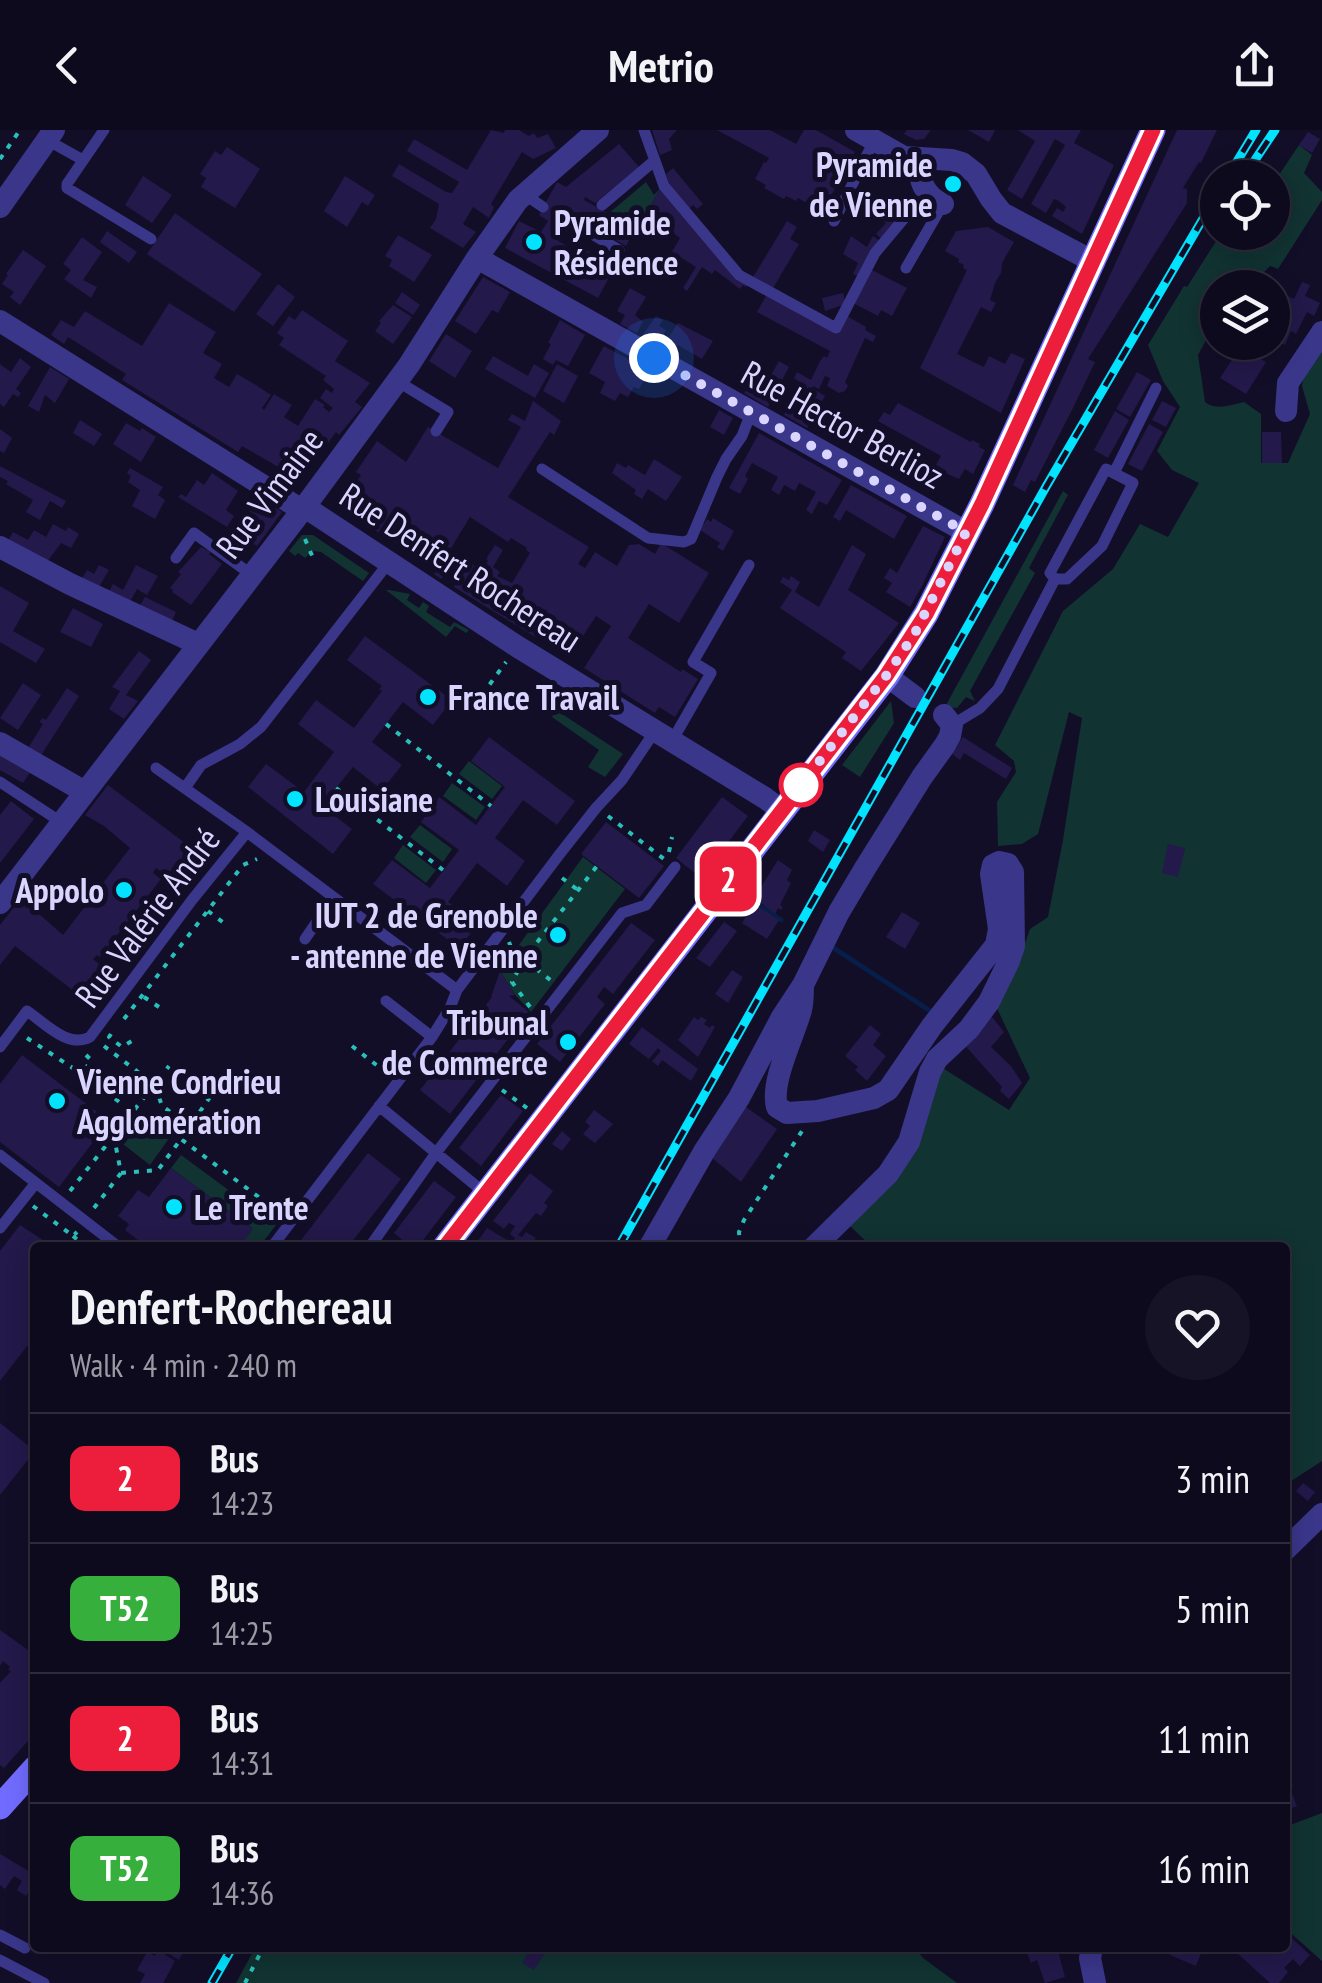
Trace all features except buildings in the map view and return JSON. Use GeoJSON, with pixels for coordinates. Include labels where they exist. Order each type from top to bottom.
{"type":"FeatureCollection","features":[{"type":"Feature","properties":{"kind":"main road"},"geometry":{"type":"LineString","coordinates":[[449,1242],[886,676],[926,614],[982,504],[1153,130]]}},
{"type":"Feature","properties":{"kind":"main road"},"geometry":{"type":"LineString","coordinates":[[0,1807],[30,1774]]}},
{"type":"Feature","properties":{"kind":"street","name":"Rue Vimaine"},"geometry":{"type":"LineString","coordinates":[[0,904],[398,381],[477,258],[598,130]]}},
{"type":"Feature","properties":{"kind":"street"},"geometry":{"type":"LineString","coordinates":[[0,207],[51,135]]}},
{"type":"Feature","properties":{"kind":"street"},"geometry":{"type":"LineString","coordinates":[[865,135],[910,158],[962,163],[976,174],[1002,212],[1094,262]]}},
{"type":"Feature","properties":{"kind":"street"},"geometry":{"type":"LineString","coordinates":[[910,158],[933,200]]}},
{"type":"Feature","properties":{"kind":"street","name":"Rue Hector Berlioz"},"geometry":{"type":"LineString","coordinates":[[477,258],[966,532]]}},
{"type":"Feature","properties":{"kind":"street","name":"Rue Denfert Rochereau"},"geometry":{"type":"LineString","coordinates":[[0,321],[311,511],[781,810]]}},
{"type":"Feature","properties":{"kind":"street"},"geometry":{"type":"LineString","coordinates":[[1286,412],[1288,383],[1322,332]]}},
{"type":"Feature","properties":{"kind":"street"},"geometry":{"type":"LineString","coordinates":[[0,546],[70,584],[198,644]]}},
{"type":"Feature","properties":{"kind":"street"},"geometry":{"type":"LineString","coordinates":[[886,676],[915,696]]}},
{"type":"Feature","properties":{"kind":"street"},"geometry":{"type":"LineString","coordinates":[[653,1242],[803,985],[839,912],[945,745],[950,736],[948,720]]}},
{"type":"Feature","properties":{"kind":"street"},"geometry":{"type":"LineString","coordinates":[[0,743],[85,792]]}},
{"type":"Feature","properties":{"kind":"street"},"geometry":{"type":"LineString","coordinates":[[803,985],[802,1008],[787,1046],[776,1096],[778,1108],[796,1114],[874,1098],[888,1090],[996,945],[999,929],[990,874],[999,862],[1008,864],[1013,872],[1014,946],[989,1002],[969,1029],[937,1059],[909,1142],[888,1174],[818,1242]]}},
{"type":"Feature","properties":{"kind":"street"},"geometry":{"type":"LineString","coordinates":[[1290,1545],[1322,1514]]}},
{"type":"Feature","properties":{"kind":"street"},"geometry":{"type":"LineString","coordinates":[[1091,1952],[1094,1983]]}},
{"type":"Feature","properties":{"kind":"lane"},"geometry":{"type":"LineString","coordinates":[[104,130],[68,188],[151,239]]}},
{"type":"Feature","properties":{"kind":"lane"},"geometry":{"type":"LineString","coordinates":[[644,130],[664,186],[739,275],[836,328],[875,253],[933,200]]}},
{"type":"Feature","properties":{"kind":"lane"},"geometry":{"type":"LineString","coordinates":[[51,135],[83,160]]}},
{"type":"Feature","properties":{"kind":"lane"},"geometry":{"type":"LineString","coordinates":[[834,221],[865,135]]}},
{"type":"Feature","properties":{"kind":"lane"},"geometry":{"type":"LineString","coordinates":[[602,205],[654,161]]}},
{"type":"Feature","properties":{"kind":"lane"},"geometry":{"type":"LineString","coordinates":[[906,268],[933,200]]}},
{"type":"Feature","properties":{"kind":"lane"},"geometry":{"type":"LineString","coordinates":[[572,222],[620,250]]}},
{"type":"Feature","properties":{"kind":"lane"},"geometry":{"type":"LineString","coordinates":[[398,381],[448,412],[436,432]]}},
{"type":"Feature","properties":{"kind":"lane"},"geometry":{"type":"LineString","coordinates":[[1114,473],[1156,388]]}},
{"type":"Feature","properties":{"kind":"lane"},"geometry":{"type":"LineString","coordinates":[[542,469],[648,538],[684,542],[691,539],[726,459],[752,413]]}},
{"type":"Feature","properties":{"kind":"lane"},"geometry":{"type":"LineString","coordinates":[[1106,469],[1134,483],[1102,546],[1067,579],[1055,579],[1050,572],[1106,469]]}},
{"type":"Feature","properties":{"kind":"lane"},"geometry":{"type":"LineString","coordinates":[[176,558],[194,532],[252,575]]}},
{"type":"Feature","properties":{"kind":"lane","name":"Rue Valérie André"},"geometry":{"type":"LineString","coordinates":[[184,788],[201,765],[261,728],[390,561]]}},
{"type":"Feature","properties":{"kind":"lane"},"geometry":{"type":"LineString","coordinates":[[275,1242],[432,1037],[457,990],[502,929],[596,808],[614,796],[711,673],[693,662],[749,565]]}},
{"type":"Feature","properties":{"kind":"lane"},"geometry":{"type":"LineString","coordinates":[[948,720],[980,708],[998,689],[1055,579]]}},
{"type":"Feature","properties":{"kind":"lane"},"geometry":{"type":"LineString","coordinates":[[156,768],[457,990]]}},
{"type":"Feature","properties":{"kind":"lane"},"geometry":{"type":"LineString","coordinates":[[3,788],[61,822]]}},
{"type":"Feature","properties":{"kind":"lane","name":"Rue Valérie André"},"geometry":{"type":"LineString","coordinates":[[13,1029],[27,1011],[69,1040],[78,1042],[90,1037],[247,832]]}},
{"type":"Feature","properties":{"kind":"lane"},"geometry":{"type":"LineString","coordinates":[[373,1242],[436,1152],[562,988],[622,912],[646,905],[671,864]]}},
{"type":"Feature","properties":{"kind":"lane"},"geometry":{"type":"LineString","coordinates":[[305,939],[333,898]]}},
{"type":"Feature","properties":{"kind":"lane"},"geometry":{"type":"LineString","coordinates":[[386,1002],[432,1037]]}},
{"type":"Feature","properties":{"kind":"lane"},"geometry":{"type":"LineString","coordinates":[[0,1047],[13,1029]]}},
{"type":"Feature","properties":{"kind":"lane"},"geometry":{"type":"LineString","coordinates":[[379,1106],[486,1194]]}},
{"type":"Feature","properties":{"kind":"lane"},"geometry":{"type":"LineString","coordinates":[[0,1154],[112,1242]]}},
{"type":"Feature","properties":{"kind":"lane"},"geometry":{"type":"LineString","coordinates":[[0,1228],[36,1184]]}},
{"type":"Feature","properties":{"kind":"lane"},"geometry":{"type":"LineString","coordinates":[[0,1935],[24,1948]]}},
{"type":"Feature","properties":{"kind":"lane"},"geometry":{"type":"LineString","coordinates":[[0,1960],[44,1983]]}},
{"type":"Feature","properties":{"kind":"path"},"geometry":{"type":"LineString","coordinates":[[0,159],[20,130]]}},
{"type":"Feature","properties":{"kind":"path"},"geometry":{"type":"LineString","coordinates":[[482,695],[518,646]]}},
{"type":"Feature","properties":{"kind":"path"},"geometry":{"type":"LineString","coordinates":[[386,724],[490,806]]}},
{"type":"Feature","properties":{"kind":"path"},"geometry":{"type":"LineString","coordinates":[[336,788],[443,870]]}},
{"type":"Feature","properties":{"kind":"path"},"geometry":{"type":"LineString","coordinates":[[596,808],[671,864]]}},
{"type":"Feature","properties":{"kind":"path"},"geometry":{"type":"LineString","coordinates":[[135,1039],[122,1047],[109,1037],[243,865],[269,849]]}},
{"type":"Feature","properties":{"kind":"path"},"geometry":{"type":"LineString","coordinates":[[540,1018],[511,984],[524,959],[597,866]]}},
{"type":"Feature","properties":{"kind":"path"},"geometry":{"type":"LineString","coordinates":[[198,904],[224,923]]}},
{"type":"Feature","properties":{"kind":"path"},"geometry":{"type":"LineString","coordinates":[[502,929],[512,950],[562,988]]}},
{"type":"Feature","properties":{"kind":"path"},"geometry":{"type":"LineString","coordinates":[[13,1029],[134,1112]]}},
{"type":"Feature","properties":{"kind":"path"},"geometry":{"type":"LineString","coordinates":[[78,1042],[92,1060],[82,1074]]}},
{"type":"Feature","properties":{"kind":"path"},"geometry":{"type":"LineString","coordinates":[[103,1045],[154,1085],[162,1106],[190,1125]]}},
{"type":"Feature","properties":{"kind":"path"},"geometry":{"type":"LineString","coordinates":[[352,1046],[398,1082]]}},
{"type":"Feature","properties":{"kind":"path"},"geometry":{"type":"LineString","coordinates":[[61,1203],[169,1066]]}},
{"type":"Feature","properties":{"kind":"path"},"geometry":{"type":"LineString","coordinates":[[491,1081],[542,1120]]}},
{"type":"Feature","properties":{"kind":"path"},"geometry":{"type":"LineString","coordinates":[[121,1172],[158,1170],[210,1097]]}},
{"type":"Feature","properties":{"kind":"path"},"geometry":{"type":"LineString","coordinates":[[740,1242],[744,1220],[810,1120]]}},
{"type":"Feature","properties":{"kind":"path"},"geometry":{"type":"LineString","coordinates":[[95,1208],[121,1172],[114,1137]]}},
{"type":"Feature","properties":{"kind":"path"},"geometry":{"type":"LineString","coordinates":[[180,1139],[290,1220]]}},
{"type":"Feature","properties":{"kind":"path"},"geometry":{"type":"LineString","coordinates":[[24,1199],[80,1242]]}},
{"type":"Feature","properties":{"kind":"path"},"geometry":{"type":"LineString","coordinates":[[73,1236],[82,1226]]}},
{"type":"Feature","properties":{"kind":"path"},"geometry":{"type":"LineString","coordinates":[[245,1983],[261,1952]]}},
{"type":"Feature","properties":{"kind":"green space"},"geometry":{"type":"Polygon","coordinates":[[[1299,145],[1312,155],[1304,173],[1322,192],[1322,200],[1278,269],[1270,266],[1266,270],[1200,270],[1198,355],[1205,402],[1219,407],[1244,402],[1261,414],[1261,463],[1288,463],[1310,414],[1302,386],[1305,370],[1322,344],[1322,1461],[1290,1482],[1290,1242],[867,1242],[848,1224],[941,1067],[1009,1110],[1030,1078],[995,1004],[1030,929],[1048,917],[1082,718],[1069,712],[1038,834],[1022,844],[998,846],[997,802],[1016,772],[1014,761],[995,745],[1063,611],[1113,569],[1140,524],[1168,537],[1199,483],[1172,470],[1157,451],[1180,407],[1163,381],[1148,345],[1184,286],[1187,287],[1210,250],[1290,250],[1289,160],[1299,145]]]}},
{"type":"Feature","properties":{"kind":"green space"},"geometry":{"type":"Polygon","coordinates":[[[646,182],[654,195],[661,187],[637,230],[608,214],[646,182]]]}},
{"type":"Feature","properties":{"kind":"green space"},"geometry":{"type":"Polygon","coordinates":[[[1063,491],[1068,495],[1029,568],[1035,573],[970,691],[975,701],[966,697],[957,708],[945,707],[1063,491]]]}},
{"type":"Feature","properties":{"kind":"green space"},"geometry":{"type":"Polygon","coordinates":[[[302,535],[313,535],[369,573],[363,581],[321,552],[313,551],[305,558],[298,553],[295,556],[289,551],[302,535]]]}},
{"type":"Feature","properties":{"kind":"green space"},"geometry":{"type":"Polygon","coordinates":[[[386,590],[410,594],[407,600],[419,608],[423,602],[429,606],[426,612],[450,627],[454,622],[469,630],[466,633],[455,626],[446,637],[386,590]]]}},
{"type":"Feature","properties":{"kind":"green space"},"geometry":{"type":"Polygon","coordinates":[[[891,701],[894,723],[860,777],[842,765],[891,701]]]}},
{"type":"Feature","properties":{"kind":"green space"},"geometry":{"type":"Polygon","coordinates":[[[556,710],[623,754],[605,777],[588,767],[599,750],[552,717],[556,710]]]}},
{"type":"Feature","properties":{"kind":"green space"},"geometry":{"type":"Polygon","coordinates":[[[469,761],[502,786],[492,799],[459,774],[469,761]]]}},
{"type":"Feature","properties":{"kind":"green space"},"geometry":{"type":"Polygon","coordinates":[[[452,783],[485,807],[476,820],[443,796],[452,783]]]}},
{"type":"Feature","properties":{"kind":"green space"},"geometry":{"type":"Polygon","coordinates":[[[420,825],[452,849],[443,862],[410,837],[420,825]]]}},
{"type":"Feature","properties":{"kind":"green space"},"geometry":{"type":"Polygon","coordinates":[[[403,845],[436,870],[426,883],[394,858],[403,845]]]}},
{"type":"Feature","properties":{"kind":"green space"},"geometry":{"type":"Polygon","coordinates":[[[583,857],[625,889],[531,1012],[500,971],[583,857]]]}},
{"type":"Feature","properties":{"kind":"green space"},"geometry":{"type":"Polygon","coordinates":[[[139,1114],[170,1137],[150,1165],[119,1141],[139,1114]]]}},
{"type":"Feature","properties":{"kind":"green space"},"geometry":{"type":"Polygon","coordinates":[[[181,1155],[276,1225],[263,1242],[242,1242],[252,1228],[171,1168],[181,1155]]]}},
{"type":"Feature","properties":{"kind":"green space"},"geometry":{"type":"Polygon","coordinates":[[[1322,1813],[1322,1961],[1290,1932],[1290,1825],[1322,1813]]]}},
{"type":"Feature","properties":{"kind":"green space"},"geometry":{"type":"Polygon","coordinates":[[[253,1952],[918,1952],[957,1983],[236,1983],[253,1952]]]}},
{"type":"Feature","properties":{"kind":"waterway"},"geometry":{"type":"LineString","coordinates":[[741,894],[781,920]]}},
{"type":"Feature","properties":{"kind":"waterway"},"geometry":{"type":"LineString","coordinates":[[832,947],[932,1012]]}},
{"type":"Feature","properties":{"kind":"railway"},"geometry":{"type":"LineString","coordinates":[[1238,160],[1256,130]]}},
{"type":"Feature","properties":{"kind":"railway"},"geometry":{"type":"LineString","coordinates":[[1255,160],[1275,130]]}},
{"type":"Feature","properties":{"kind":"railway"},"geometry":{"type":"LineString","coordinates":[[621,1242],[1047,485],[1200,224]]}},
{"type":"Feature","properties":{"kind":"railway"},"geometry":{"type":"LineString","coordinates":[[212,1983],[230,1952]]}},
{"type":"Feature","properties":{"kind":"bus line","name":"2"},"geometry":{"type":"LineString","coordinates":[[449,1242],[914,635],[982,504],[1153,130]]}},
{"type":"Feature","properties":{"kind":"place","name":"Pyramide de Vienne"},"geometry":{"type":"Point","coordinates":[953,184]}},
{"type":"Feature","properties":{"kind":"place","name":"Pyramide Résidence"},"geometry":{"type":"Point","coordinates":[534,242]}},
{"type":"Feature","properties":{"kind":"place","name":"France Travail"},"geometry":{"type":"Point","coordinates":[428,697]}},
{"type":"Feature","properties":{"kind":"place","name":"Louisiane"},"geometry":{"type":"Point","coordinates":[295,799]}},
{"type":"Feature","properties":{"kind":"place","name":"Appolo"},"geometry":{"type":"Point","coordinates":[124,890]}},
{"type":"Feature","properties":{"kind":"place","name":"IUT 2 de Grenoble - antenne de Vienne"},"geometry":{"type":"Point","coordinates":[558,935]}},
{"type":"Feature","properties":{"kind":"place","name":"Tribunal de Commerce"},"geometry":{"type":"Point","coordinates":[568,1042]}},
{"type":"Feature","properties":{"kind":"place","name":"Vienne Condrieu Agglomération"},"geometry":{"type":"Point","coordinates":[57,1101]}},
{"type":"Feature","properties":{"kind":"place","name":"Le Trente"},"geometry":{"type":"Point","coordinates":[174,1207]}},
{"type":"Feature","properties":{"kind":"route"},"geometry":{"type":"LineString","coordinates":[[654,358],[966,532],[914,635],[801,785]]}}]}
